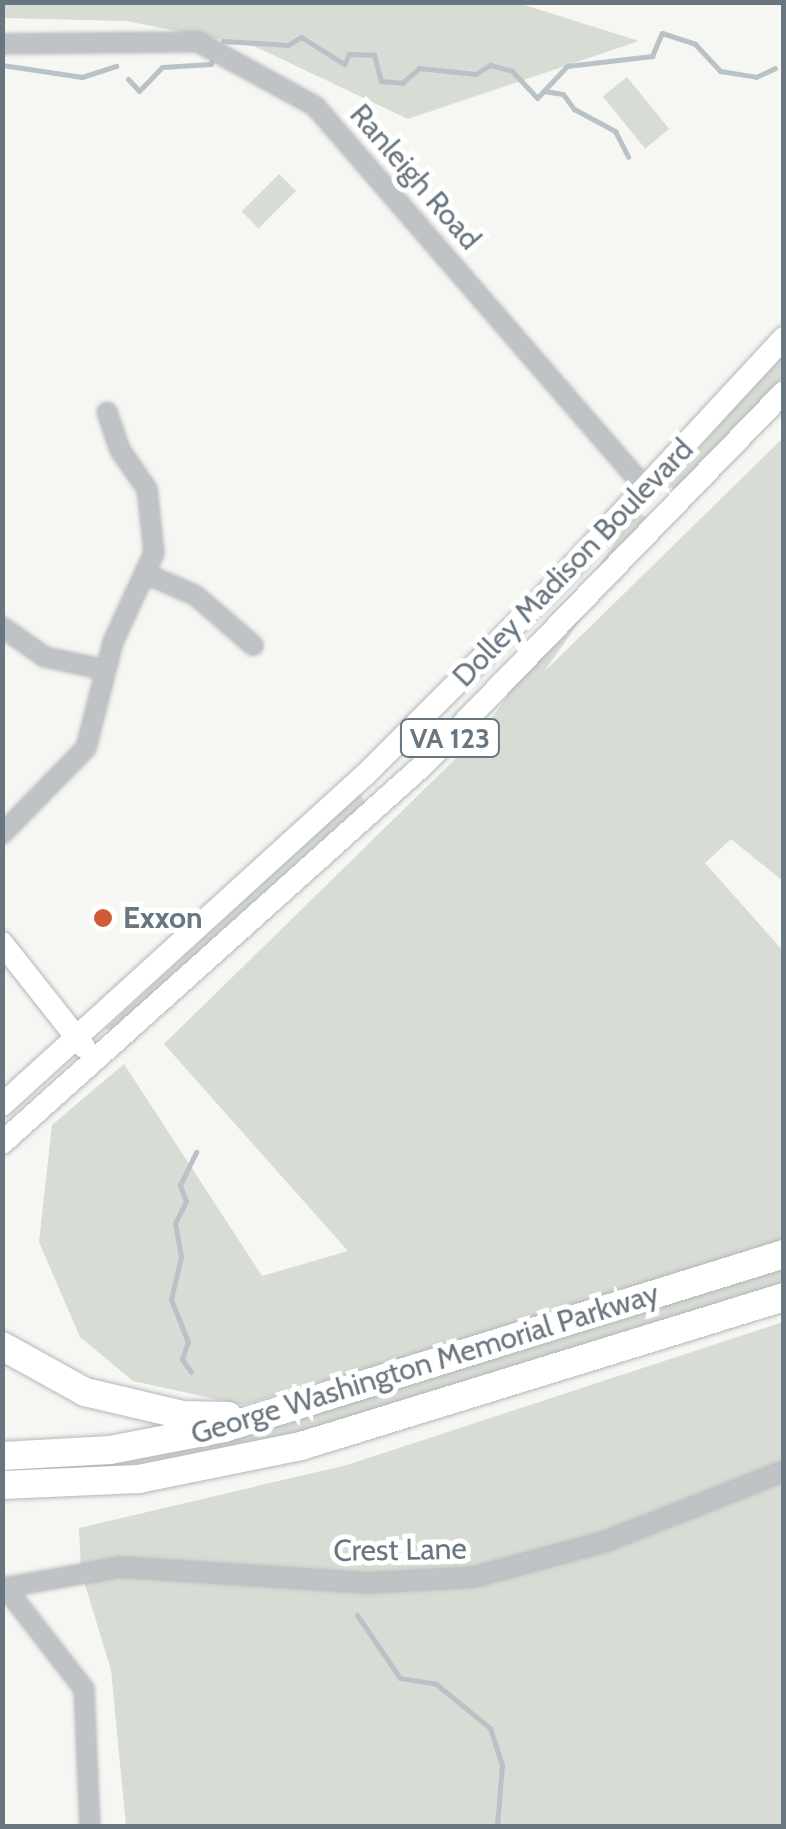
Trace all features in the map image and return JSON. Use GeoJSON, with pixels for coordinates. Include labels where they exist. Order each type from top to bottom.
{"type":"FeatureCollection","features":[{"type":"Feature","properties":{"kind":"highway","name":"George Washington Memorial Parkway"},"geometry":{"type":"LineString","coordinates":[[2,1456],[134,1446],[304,1406],[784,1254]]}},
{"type":"Feature","properties":{"kind":"highway","name":"George Washington Memorial Parkway"},"geometry":{"type":"LineString","coordinates":[[2,1484],[139,1479],[355,1432],[784,1297]]}},
{"type":"Feature","properties":{"kind":"highway"},"geometry":{"type":"LineString","coordinates":[[2,1346],[65,1383],[133,1406],[214,1418],[304,1406]]}},
{"type":"Feature","properties":{"kind":"highway"},"geometry":{"type":"LineString","coordinates":[[2,1504],[70,1497],[139,1479]]}},
{"type":"Feature","properties":{"kind":"main road","name":"Dolley Madison Boulevard"},"geometry":{"type":"LineString","coordinates":[[2,1105],[365,775],[646,489],[784,338]]}},
{"type":"Feature","properties":{"kind":"main road","name":"Dolley Madison Boulevard"},"geometry":{"type":"LineString","coordinates":[[2,1144],[388,798],[672,513],[784,392]]}},
{"type":"Feature","properties":{"kind":"main road"},"geometry":{"type":"LineString","coordinates":[[646,489],[672,513]]}},
{"type":"Feature","properties":{"kind":"main road"},"geometry":{"type":"LineString","coordinates":[[365,775],[388,798]]}},
{"type":"Feature","properties":{"kind":"main road"},"geometry":{"type":"LineString","coordinates":[[2,943],[96,1062]]}},
{"type":"Feature","properties":{"kind":"street","name":"Ranleigh Road"},"geometry":{"type":"LineString","coordinates":[[2,44],[198,42],[315,106],[646,489]]}},
{"type":"Feature","properties":{"kind":"street"},"geometry":{"type":"LineString","coordinates":[[2,834],[86,748],[106,670],[148,575],[154,510],[107,412]]}},
{"type":"Feature","properties":{"kind":"street"},"geometry":{"type":"LineString","coordinates":[[148,575],[194,595],[253,646]]}},
{"type":"Feature","properties":{"kind":"street"},"geometry":{"type":"LineString","coordinates":[[2,627],[45,658],[106,670]]}},
{"type":"Feature","properties":{"kind":"street","name":"Crest Lane"},"geometry":{"type":"LineString","coordinates":[[4,1588],[120,1567],[368,1582],[474,1577],[604,1542],[784,1471]]}},
{"type":"Feature","properties":{"kind":"street"},"geometry":{"type":"LineString","coordinates":[[4,1588],[67,1658],[84,1689],[90,1826]]}},
{"type":"Feature","properties":{"kind":"shaded area"},"geometry":{"type":"Polygon","coordinates":[[[3,2],[515,2],[639,41],[408,119],[254,46],[126,21],[3,18],[3,2]]]}},
{"type":"Feature","properties":{"kind":"shaded area"},"geometry":{"type":"Polygon","coordinates":[[[627,77],[669,129],[645,149],[603,97],[627,77]]]}},
{"type":"Feature","properties":{"kind":"shaded area"},"geometry":{"type":"Polygon","coordinates":[[[279,174],[296,191],[258,228],[242,211],[279,174]]]}},
{"type":"Feature","properties":{"kind":"shaded area"},"geometry":{"type":"Polygon","coordinates":[[[783,347],[783,377],[680,490],[667,487],[783,347]]]}},
{"type":"Feature","properties":{"kind":"shaded area"},"geometry":{"type":"Polygon","coordinates":[[[783,438],[783,881],[731,839],[705,863],[783,951],[783,1244],[243,1405],[133,1381],[80,1337],[39,1242],[52,1125],[124,1064],[262,1276],[348,1251],[164,1044],[783,438]]]}},
{"type":"Feature","properties":{"kind":"shaded area"},"geometry":{"type":"Polygon","coordinates":[[[637,511],[650,520],[444,814],[431,805],[637,511]]]}},
{"type":"Feature","properties":{"kind":"shaded area"},"geometry":{"type":"Polygon","coordinates":[[[360,793],[365,803],[116,1030],[105,1029],[360,793]]]}},
{"type":"Feature","properties":{"kind":"shaded area"},"geometry":{"type":"Polygon","coordinates":[[[783,1260],[783,1288],[285,1442],[149,1469],[3,1476],[2,1463],[67,1461],[783,1260]]]}},
{"type":"Feature","properties":{"kind":"shaded area"},"geometry":{"type":"Polygon","coordinates":[[[783,1322],[783,1826],[126,1826],[111,1670],[81,1571],[79,1528],[347,1465],[783,1322]]]}},
{"type":"Feature","properties":{"kind":"waterway"},"geometry":{"type":"LineString","coordinates":[[223,41],[288,45],[301,37],[344,64],[349,54],[374,55],[381,81],[402,83],[419,68],[476,74],[490,65],[512,71],[537,98],[567,66],[652,56],[662,33],[695,44],[720,71],[756,77],[775,68]]}},
{"type":"Feature","properties":{"kind":"waterway"},"geometry":{"type":"LineString","coordinates":[[128,79],[139,91],[162,67],[211,64],[213,58]]}},
{"type":"Feature","properties":{"kind":"waterway"},"geometry":{"type":"LineString","coordinates":[[2,65],[82,77],[116,66]]}},
{"type":"Feature","properties":{"kind":"waterway"},"geometry":{"type":"LineString","coordinates":[[544,91],[563,94],[574,109],[615,131],[628,157]]}},
{"type":"Feature","properties":{"kind":"waterway"},"geometry":{"type":"LineString","coordinates":[[191,1372],[182,1359],[188,1342],[171,1299],[181,1257],[175,1223],[186,1201],[180,1185],[196,1152]]}},
{"type":"Feature","properties":{"kind":"waterway"},"geometry":{"type":"LineString","coordinates":[[357,1615],[400,1678],[436,1684],[490,1728],[502,1765],[497,1826]]}},
{"type":"Feature","properties":{"kind":"place","name":"Exxon"},"geometry":{"type":"Point","coordinates":[103,918]}}]}
